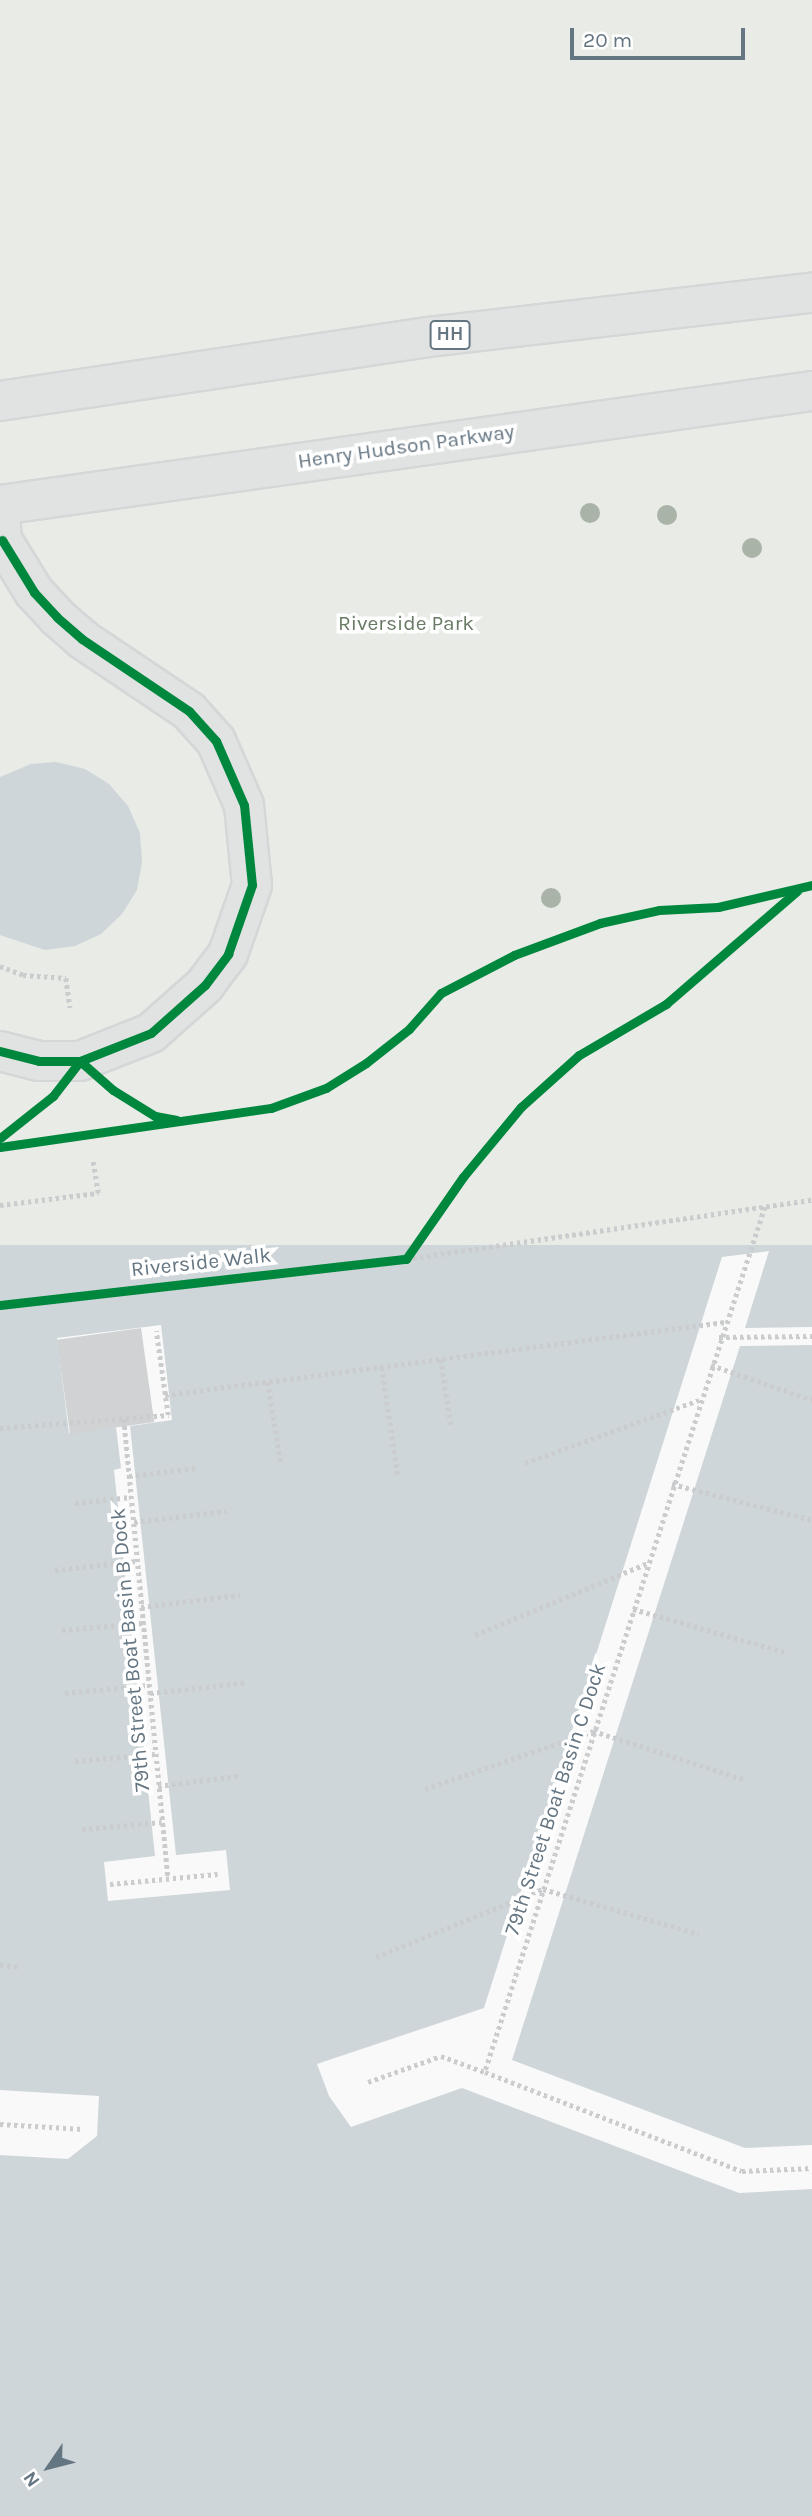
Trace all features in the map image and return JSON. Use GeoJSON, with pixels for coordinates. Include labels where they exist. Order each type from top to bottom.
{"type":"FeatureCollection","features":[{"type":"Feature","properties":{"kind":"main road","name":"HH"},"geometry":{"type":"LineString","coordinates":[[0,401],[90,390],[429,337],[812,293]]}},
{"type":"Feature","properties":{"kind":"main road","name":"Henry Hudson Parkway"},"geometry":{"type":"LineString","coordinates":[[1,519],[102,491],[812,391]]}},
{"type":"Feature","properties":{"kind":"main road"},"geometry":{"type":"LineString","coordinates":[[0,1051],[38,1061],[80,1060],[151,1033],[205,985],[228,954],[251,885],[244,805],[216,741],[155,684],[74,632],[34,592],[1,519]]}},
{"type":"Feature","properties":{"kind":"path"},"geometry":{"type":"LineString","coordinates":[[406,1259],[463,1177],[522,1107],[579,1055],[666,1004],[797,891],[812,885]]}},
{"type":"Feature","properties":{"kind":"path"},"geometry":{"type":"LineString","coordinates":[[0,966],[23,975],[66,978],[70,1008]]}},
{"type":"Feature","properties":{"kind":"path"},"geometry":{"type":"LineString","coordinates":[[0,1205],[98,1193],[93,1161]]}},
{"type":"Feature","properties":{"kind":"path"},"geometry":{"type":"LineString","coordinates":[[165,1395],[725,1322]]}},
{"type":"Feature","properties":{"kind":"path"},"geometry":{"type":"LineString","coordinates":[[0,1428],[168,1415],[156,1331]]}},
{"type":"Feature","properties":{"kind":"path"},"geometry":{"type":"LineString","coordinates":[[719,1337],[812,1336]]}},
{"type":"Feature","properties":{"kind":"path"},"geometry":{"type":"LineString","coordinates":[[441,1359],[451,1424]]}},
{"type":"Feature","properties":{"kind":"path"},"geometry":{"type":"LineString","coordinates":[[711,1365],[812,1401]]}},
{"type":"Feature","properties":{"kind":"path"},"geometry":{"type":"LineString","coordinates":[[382,1367],[398,1477]]}},
{"type":"Feature","properties":{"kind":"path"},"geometry":{"type":"LineString","coordinates":[[268,1381],[281,1464]]}},
{"type":"Feature","properties":{"kind":"path"},"geometry":{"type":"LineString","coordinates":[[525,1463],[700,1400]]}},
{"type":"Feature","properties":{"kind":"path"},"geometry":{"type":"LineString","coordinates":[[129,1476],[198,1468]]}},
{"type":"Feature","properties":{"kind":"path"},"geometry":{"type":"LineString","coordinates":[[672,1484],[812,1520]]}},
{"type":"Feature","properties":{"kind":"path"},"geometry":{"type":"LineString","coordinates":[[75,1503],[131,1497]]}},
{"type":"Feature","properties":{"kind":"path"},"geometry":{"type":"LineString","coordinates":[[134,1522],[226,1511]]}},
{"type":"Feature","properties":{"kind":"path"},"geometry":{"type":"LineString","coordinates":[[55,1570],[137,1561]]}},
{"type":"Feature","properties":{"kind":"path"},"geometry":{"type":"LineString","coordinates":[[475,1635],[648,1563]]}},
{"type":"Feature","properties":{"kind":"path"},"geometry":{"type":"LineString","coordinates":[[141,1607],[240,1595]]}},
{"type":"Feature","properties":{"kind":"path"},"geometry":{"type":"LineString","coordinates":[[633,1609],[788,1653]]}},
{"type":"Feature","properties":{"kind":"path"},"geometry":{"type":"LineString","coordinates":[[62,1630],[143,1623]]}},
{"type":"Feature","properties":{"kind":"path"},"geometry":{"type":"LineString","coordinates":[[149,1693],[244,1683]]}},
{"type":"Feature","properties":{"kind":"path"},"geometry":{"type":"LineString","coordinates":[[65,1692],[148,1685]]}},
{"type":"Feature","properties":{"kind":"path"},"geometry":{"type":"LineString","coordinates":[[425,1789],[593,1731],[746,1780]]}},
{"type":"Feature","properties":{"kind":"path"},"geometry":{"type":"LineString","coordinates":[[75,1761],[155,1754]]}},
{"type":"Feature","properties":{"kind":"path"},"geometry":{"type":"LineString","coordinates":[[158,1786],[238,1776]]}},
{"type":"Feature","properties":{"kind":"path"},"geometry":{"type":"LineString","coordinates":[[82,1829],[162,1822]]}},
{"type":"Feature","properties":{"kind":"path"},"geometry":{"type":"LineString","coordinates":[[110,1884],[218,1874]]}},
{"type":"Feature","properties":{"kind":"path"},"geometry":{"type":"LineString","coordinates":[[376,1956],[543,1889],[699,1934]]}},
{"type":"Feature","properties":{"kind":"path"},"geometry":{"type":"LineString","coordinates":[[0,1965],[20,1967]]}},
{"type":"Feature","properties":{"kind":"path"},"geometry":{"type":"LineString","coordinates":[[368,2082],[442,2056],[742,2171],[812,2168]]}},
{"type":"Feature","properties":{"kind":"path"},"geometry":{"type":"LineString","coordinates":[[0,2124],[83,2129]]}},
{"type":"Feature","properties":{"kind":"green space","name":"Riverside Park"},"geometry":{"type":"Polygon","coordinates":[[[0,0],[812,0],[812,1346],[0,1346],[0,0]]]}},
{"type":"Feature","properties":{"kind":"shaded area"},"geometry":{"type":"Polygon","coordinates":[[[56,762],[85,769],[109,784],[128,806],[140,833],[142,862],[137,890],[122,914],[101,934],[75,946],[45,950],[0,935],[0,777],[31,764],[56,762]]]}},
{"type":"Feature","properties":{"kind":"shaded area"},"geometry":{"type":"Polygon","coordinates":[[[0,1245],[812,1245],[812,2516],[0,2516],[0,1245]]]}},
{"type":"Feature","properties":{"kind":"pier"},"geometry":{"type":"Polygon","coordinates":[[[769,1251],[745,1328],[812,1327],[812,1345],[740,1346],[512,2060],[745,2148],[812,2145],[812,2189],[739,2193],[462,2088],[351,2127],[329,2096],[317,2064],[484,2008],[722,1257],[769,1251]]]}},
{"type":"Feature","properties":{"kind":"pier"},"geometry":{"type":"Polygon","coordinates":[[[161,1325],[172,1420],[130,1426],[176,1855],[226,1850],[230,1890],[108,1901],[104,1862],[155,1856],[114,1470],[121,1468],[116,1427],[69,1433],[57,1338],[161,1325]]]}},
{"type":"Feature","properties":{"kind":"pier"},"geometry":{"type":"Polygon","coordinates":[[[0,2090],[99,2096],[97,2136],[68,2159],[0,2155],[0,2090]]]}},
{"type":"Feature","properties":{"kind":"building"},"geometry":{"type":"Polygon","coordinates":[[[141,1328],[154,1422],[70,1434],[57,1340],[141,1328]]]}},
{"type":"Feature","properties":{"kind":"cycle path"},"geometry":{"type":"LineString","coordinates":[[0,1051],[39,1061],[80,1061],[151,1033],[205,985],[228,954],[252,885],[244,805],[216,741],[189,711],[82,639],[57,617],[34,592],[2,540]]}},
{"type":"Feature","properties":{"kind":"cycle path"},"geometry":{"type":"LineString","coordinates":[[0,1147],[271,1108],[326,1088],[366,1063],[409,1029],[441,993],[514,955],[600,923],[659,910],[718,907],[812,885]]}},
{"type":"Feature","properties":{"kind":"cycle path","name":"Riverside Walk"},"geometry":{"type":"LineString","coordinates":[[0,1305],[406,1259],[463,1177],[521,1107],[579,1055],[666,1004],[797,891]]}},
{"type":"Feature","properties":{"kind":"cycle path"},"geometry":{"type":"LineString","coordinates":[[80,1061],[113,1090],[155,1116],[177,1120]]}},
{"type":"Feature","properties":{"kind":"cycle path"},"geometry":{"type":"LineString","coordinates":[[0,1138],[53,1096],[80,1061]]}}]}
